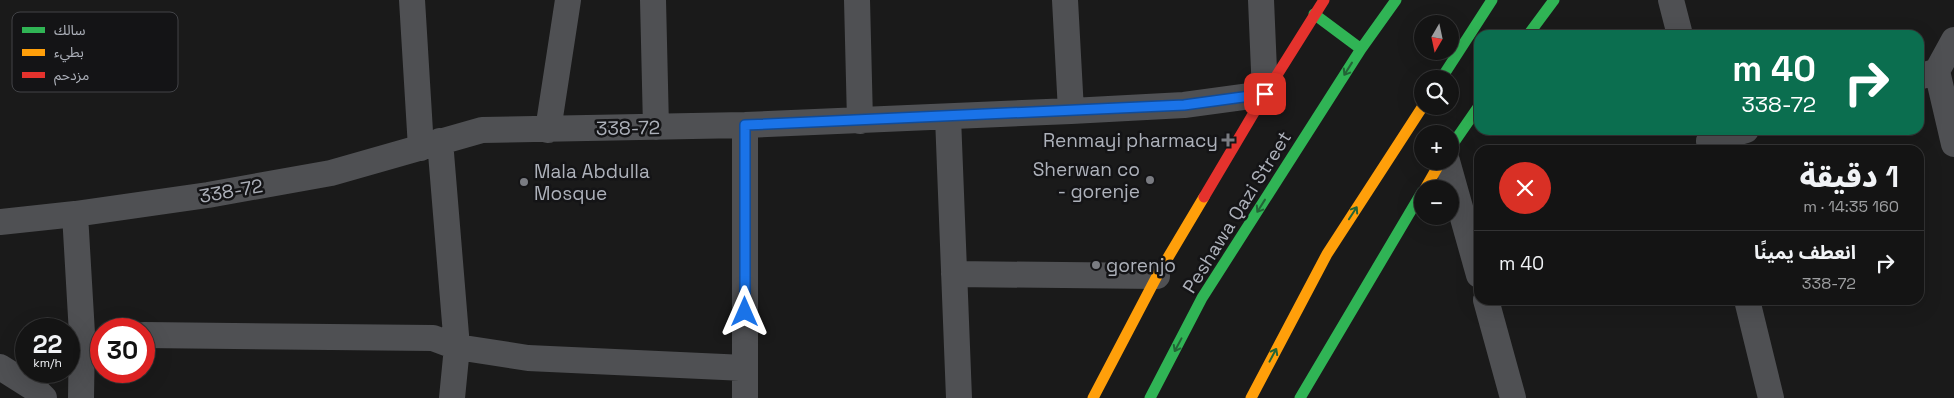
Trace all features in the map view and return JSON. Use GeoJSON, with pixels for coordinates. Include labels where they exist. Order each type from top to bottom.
{"type":"FeatureCollection","features":[{"type":"Feature","properties":{"kind":"main road"},"geometry":{"type":"LineString","coordinates":[[1093,398],[1157,276],[1265,94],[1324,0]]}},
{"type":"Feature","properties":{"kind":"main road","name":"Peshawa Qazi Street"},"geometry":{"type":"LineString","coordinates":[[1150,398],[1202,298],[1360,49],[1396,0]]}},
{"type":"Feature","properties":{"kind":"main road"},"geometry":{"type":"LineString","coordinates":[[1447,70],[1492,0]]}},
{"type":"Feature","properties":{"kind":"main road"},"geometry":{"type":"LineString","coordinates":[[1532,30],[1554,0]]}},
{"type":"Feature","properties":{"kind":"main road"},"geometry":{"type":"LineString","coordinates":[[1314,14],[1360,49]]}},
{"type":"Feature","properties":{"kind":"main road"},"geometry":{"type":"LineString","coordinates":[[1459,135],[1474,113]]}},
{"type":"Feature","properties":{"kind":"main road"},"geometry":{"type":"LineString","coordinates":[[1251,398],[1326,254],[1417,115]]}},
{"type":"Feature","properties":{"kind":"main road"},"geometry":{"type":"LineString","coordinates":[[1304,395],[1414,206]]}},
{"type":"Feature","properties":{"kind":"street"},"geometry":{"type":"LineString","coordinates":[[412,0],[458,347],[452,398]]}},
{"type":"Feature","properties":{"kind":"street"},"geometry":{"type":"LineString","coordinates":[[548,130],[568,0]]}},
{"type":"Feature","properties":{"kind":"street"},"geometry":{"type":"LineString","coordinates":[[653,0],[656,127]]}},
{"type":"Feature","properties":{"kind":"street"},"geometry":{"type":"LineString","coordinates":[[857,0],[860,120]]}},
{"type":"Feature","properties":{"kind":"street"},"geometry":{"type":"LineString","coordinates":[[1065,0],[1071,112]]}},
{"type":"Feature","properties":{"kind":"street"},"geometry":{"type":"LineString","coordinates":[[1261,0],[1265,94]]}},
{"type":"Feature","properties":{"kind":"street"},"geometry":{"type":"LineString","coordinates":[[1671,0],[1679,30]]}},
{"type":"Feature","properties":{"kind":"street"},"geometry":{"type":"LineString","coordinates":[[1954,40],[1928,74],[1954,144]]}},
{"type":"Feature","properties":{"kind":"street","name":"338-72"},"geometry":{"type":"LineString","coordinates":[[0,222],[75,214],[208,195],[331,173],[482,130],[745,125],[1071,112],[1184,105],[1265,94]]}},
{"type":"Feature","properties":{"kind":"street"},"geometry":{"type":"LineString","coordinates":[[948,117],[959,398]]}},
{"type":"Feature","properties":{"kind":"street"},"geometry":{"type":"LineString","coordinates":[[745,125],[745,398]]}},
{"type":"Feature","properties":{"kind":"street"},"geometry":{"type":"LineString","coordinates":[[1709,140],[1728,135]]}},
{"type":"Feature","properties":{"kind":"street"},"geometry":{"type":"LineString","coordinates":[[1449,170],[1474,258]]}},
{"type":"Feature","properties":{"kind":"street"},"geometry":{"type":"LineString","coordinates":[[75,214],[90,320]]}},
{"type":"Feature","properties":{"kind":"street"},"geometry":{"type":"LineString","coordinates":[[954,274],[1157,276]]}},
{"type":"Feature","properties":{"kind":"street"},"geometry":{"type":"LineString","coordinates":[[1487,305],[1513,398]]}},
{"type":"Feature","properties":{"kind":"street"},"geometry":{"type":"LineString","coordinates":[[1748,305],[1771,398]]}},
{"type":"Feature","properties":{"kind":"street"},"geometry":{"type":"LineString","coordinates":[[155,335],[433,338],[458,347],[528,358],[745,368]]}},
{"type":"Feature","properties":{"kind":"street"},"geometry":{"type":"LineString","coordinates":[[81,398],[90,346]]}},
{"type":"Feature","properties":{"kind":"street"},"geometry":{"type":"LineString","coordinates":[[0,368],[35,389],[44,398]]}},
{"type":"Feature","properties":{"kind":"traffic: fast"},"geometry":{"type":"LineString","coordinates":[[1150,398],[1202,298],[1361,49],[1396,0]]}},
{"type":"Feature","properties":{"kind":"traffic: fast"},"geometry":{"type":"LineString","coordinates":[[1447,70],[1492,0]]}},
{"type":"Feature","properties":{"kind":"traffic: fast"},"geometry":{"type":"LineString","coordinates":[[1532,30],[1554,0]]}},
{"type":"Feature","properties":{"kind":"traffic: fast"},"geometry":{"type":"LineString","coordinates":[[1314,14],[1361,49]]}},
{"type":"Feature","properties":{"kind":"traffic: fast"},"geometry":{"type":"LineString","coordinates":[[1459,135],[1474,113]]}},
{"type":"Feature","properties":{"kind":"traffic: fast"},"geometry":{"type":"LineString","coordinates":[[1300,398],[1414,206]]}},
{"type":"Feature","properties":{"kind":"traffic: slow"},"geometry":{"type":"LineString","coordinates":[[1251,398],[1327,254],[1417,115]]}},
{"type":"Feature","properties":{"kind":"traffic: slow"},"geometry":{"type":"LineString","coordinates":[[1430,180],[1436,170]]}},
{"type":"Feature","properties":{"kind":"traffic: slow"},"geometry":{"type":"LineString","coordinates":[[1093,398],[1157,276],[1204,197]]}},
{"type":"Feature","properties":{"kind":"traffic: jam"},"geometry":{"type":"LineString","coordinates":[[1204,197],[1324,0]]}},
{"type":"Feature","properties":{"kind":"place","name":"Renmayi pharmacy"},"geometry":{"type":"Point","coordinates":[1228,140]}},
{"type":"Feature","properties":{"kind":"place","name":"Sherwan co - gorenje"},"geometry":{"type":"Point","coordinates":[1150,180]}},
{"type":"Feature","properties":{"kind":"place","name":"Mala Abdulla Mosque"},"geometry":{"type":"Point","coordinates":[524,182]}},
{"type":"Feature","properties":{"kind":"place","name":"gorenjo"},"geometry":{"type":"Point","coordinates":[1096,265]}},
{"type":"Feature","properties":{"kind":"route"},"geometry":{"type":"LineString","coordinates":[[745,312],[745,125],[1071,112],[1184,105],[1265,94]]}}]}
